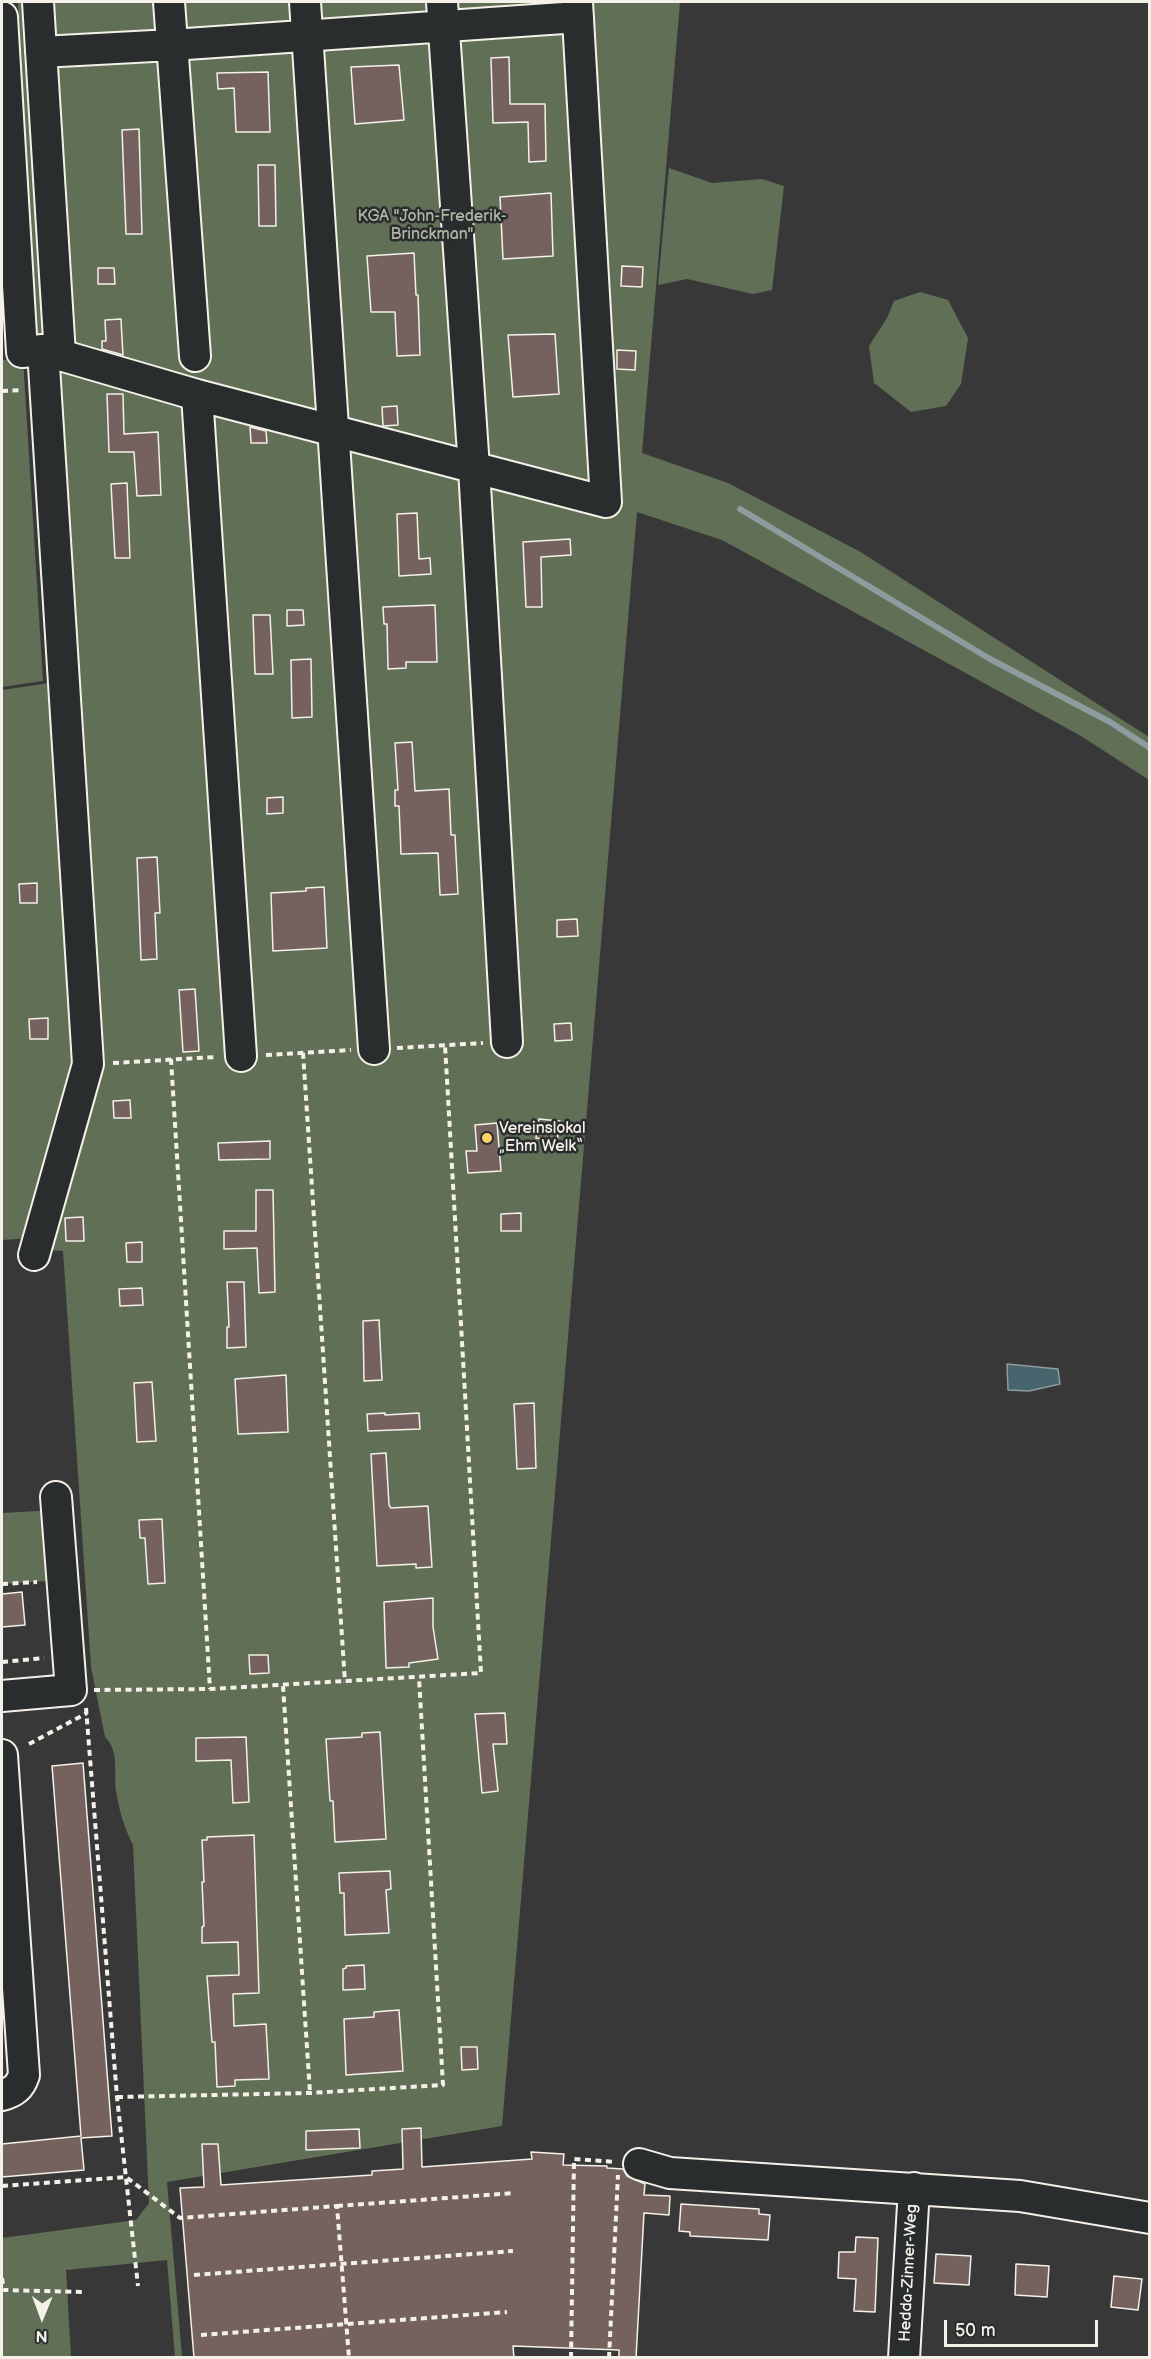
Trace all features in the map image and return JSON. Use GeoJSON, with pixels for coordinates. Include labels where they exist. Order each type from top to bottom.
{"type":"FeatureCollection","features":[{"type":"Feature","properties":{"kind":"street"},"geometry":{"type":"LineString","coordinates":[[34,1255],[88,1064],[52,352],[38,2]]}},
{"type":"Feature","properties":{"kind":"street"},"geometry":{"type":"LineString","coordinates":[[169,2],[195,356]]}},
{"type":"Feature","properties":{"kind":"street"},"geometry":{"type":"LineString","coordinates":[[305,2],[374,1049]]}},
{"type":"Feature","properties":{"kind":"street"},"geometry":{"type":"LineString","coordinates":[[2,18],[22,352],[52,352],[197,395],[606,502],[577,9],[443,13],[307,35],[41,52]]}},
{"type":"Feature","properties":{"kind":"street"},"geometry":{"type":"LineString","coordinates":[[443,13],[474,468],[507,1042]]}},
{"type":"Feature","properties":{"kind":"street"},"geometry":{"type":"LineString","coordinates":[[197,395],[241,1056]]}},
{"type":"Feature","properties":{"kind":"street"},"geometry":{"type":"LineString","coordinates":[[2,1696],[81,1698],[69,1656],[56,1497]]}},
{"type":"Feature","properties":{"kind":"street"},"geometry":{"type":"LineString","coordinates":[[2,1755],[24,2075],[15,2090],[2,2095]]}},
{"type":"Feature","properties":{"kind":"street"},"geometry":{"type":"LineString","coordinates":[[625,2166],[670,2173],[1020,2196],[1149,2218]]}},
{"type":"Feature","properties":{"kind":"street","name":"Hedda-Zinner-Weg"},"geometry":{"type":"LineString","coordinates":[[904,2358],[914,2188]]}},
{"type":"Feature","properties":{"kind":"path"},"geometry":{"type":"LineString","coordinates":[[2,391],[30,389]]}},
{"type":"Feature","properties":{"kind":"path"},"geometry":{"type":"LineString","coordinates":[[88,1064],[507,1042]]}},
{"type":"Feature","properties":{"kind":"path"},"geometry":{"type":"LineString","coordinates":[[29,1743],[81,1698],[481,1673],[445,1045]]}},
{"type":"Feature","properties":{"kind":"path"},"geometry":{"type":"LineString","coordinates":[[303,1053],[345,1682]]}},
{"type":"Feature","properties":{"kind":"path"},"geometry":{"type":"LineString","coordinates":[[171,1059],[210,1689]]}},
{"type":"Feature","properties":{"kind":"path"},"geometry":{"type":"LineString","coordinates":[[2,1584],[62,1580]]}},
{"type":"Feature","properties":{"kind":"path"},"geometry":{"type":"LineString","coordinates":[[2,1662],[69,1656]]}},
{"type":"Feature","properties":{"kind":"path"},"geometry":{"type":"LineString","coordinates":[[117,2097],[310,2093],[443,2085],[419,1678]]}},
{"type":"Feature","properties":{"kind":"path"},"geometry":{"type":"LineString","coordinates":[[284,1686],[310,2093]]}},
{"type":"Feature","properties":{"kind":"path"},"geometry":{"type":"LineString","coordinates":[[81,1698],[117,2097],[138,2286]]}},
{"type":"Feature","properties":{"kind":"path"},"geometry":{"type":"LineString","coordinates":[[571,2358],[574,2158],[625,2166],[609,2358]]}},
{"type":"Feature","properties":{"kind":"path"},"geometry":{"type":"LineString","coordinates":[[2,2186],[126,2177],[180,2218],[515,2193]]}},
{"type":"Feature","properties":{"kind":"path"},"geometry":{"type":"LineString","coordinates":[[337,2206],[349,2358]]}},
{"type":"Feature","properties":{"kind":"path"},"geometry":{"type":"LineString","coordinates":[[194,2275],[513,2251]]}},
{"type":"Feature","properties":{"kind":"path"},"geometry":{"type":"LineString","coordinates":[[2,2278],[3,2290],[82,2292]]}},
{"type":"Feature","properties":{"kind":"path"},"geometry":{"type":"LineString","coordinates":[[201,2335],[507,2312]]}},
{"type":"Feature","properties":{"kind":"green space","name":"KGA \"John-Frederik- Brinckman\""},"geometry":{"type":"Polygon","coordinates":[[[18,2],[680,2],[642,453],[728,483],[859,551],[1149,737],[1149,780],[1081,736],[722,540],[637,512],[502,2126],[167,2182],[182,2357],[175,2357],[167,2260],[66,2270],[71,2357],[2,2357],[2,2238],[136,2220],[149,2203],[133,1845],[124,1825],[119,1805],[113,1749],[105,1737],[91,1667],[63,1251],[48,1250],[48,1237],[2,1240],[2,690],[49,683],[18,2]]]}},
{"type":"Feature","properties":{"kind":"green space"},"geometry":{"type":"Polygon","coordinates":[[[669,168],[712,183],[762,179],[784,186],[772,290],[753,294],[687,279],[658,285],[669,168]]]}},
{"type":"Feature","properties":{"kind":"green space"},"geometry":{"type":"Polygon","coordinates":[[[920,292],[948,300],[968,338],[961,384],[946,406],[911,412],[874,383],[869,346],[887,318],[894,301],[920,292]]]}},
{"type":"Feature","properties":{"kind":"green space"},"geometry":{"type":"Polygon","coordinates":[[[23,359],[43,681],[2,687],[2,360],[23,359]]]}},
{"type":"Feature","properties":{"kind":"green space"},"geometry":{"type":"Polygon","coordinates":[[[57,1510],[62,1580],[2,1584],[2,1513],[57,1510]]]}},
{"type":"Feature","properties":{"kind":"water"},"geometry":{"type":"Polygon","coordinates":[[[1007,1364],[1058,1369],[1060,1384],[1029,1391],[1008,1390],[1007,1364]]]}},
{"type":"Feature","properties":{"kind":"building"},"geometry":{"type":"Polygon","coordinates":[[[509,57],[510,104],[545,104],[546,161],[529,162],[528,122],[493,123],[491,58],[509,57]]]}},
{"type":"Feature","properties":{"kind":"building"},"geometry":{"type":"Polygon","coordinates":[[[399,65],[404,120],[355,124],[351,67],[399,65]]]}},
{"type":"Feature","properties":{"kind":"building"},"geometry":{"type":"Polygon","coordinates":[[[268,72],[270,132],[236,132],[234,88],[218,89],[217,73],[268,72]]]}},
{"type":"Feature","properties":{"kind":"building"},"geometry":{"type":"Polygon","coordinates":[[[139,129],[142,234],[126,234],[122,130],[139,129]]]}},
{"type":"Feature","properties":{"kind":"building"},"geometry":{"type":"Polygon","coordinates":[[[258,165],[275,165],[276,226],[259,226],[258,165]]]}},
{"type":"Feature","properties":{"kind":"building"},"geometry":{"type":"Polygon","coordinates":[[[551,193],[553,256],[503,259],[500,197],[551,193]]]}},
{"type":"Feature","properties":{"kind":"building"},"geometry":{"type":"Polygon","coordinates":[[[414,253],[420,355],[397,356],[395,312],[371,312],[367,256],[414,253]]]}},
{"type":"Feature","properties":{"kind":"building"},"geometry":{"type":"Polygon","coordinates":[[[622,266],[643,267],[642,287],[621,286],[622,266]]]}},
{"type":"Feature","properties":{"kind":"building"},"geometry":{"type":"Polygon","coordinates":[[[98,268],[114,268],[115,284],[98,284],[98,268]]]}},
{"type":"Feature","properties":{"kind":"building"},"geometry":{"type":"Polygon","coordinates":[[[121,319],[123,355],[102,349],[102,341],[106,341],[105,320],[121,319]]]}},
{"type":"Feature","properties":{"kind":"building"},"geometry":{"type":"Polygon","coordinates":[[[555,334],[559,394],[513,397],[508,335],[555,334]]]}},
{"type":"Feature","properties":{"kind":"building"},"geometry":{"type":"Polygon","coordinates":[[[617,350],[636,351],[635,370],[617,369],[617,350]]]}},
{"type":"Feature","properties":{"kind":"building"},"geometry":{"type":"Polygon","coordinates":[[[107,394],[123,394],[124,434],[158,432],[161,495],[137,496],[134,452],[109,452],[107,394]]]}},
{"type":"Feature","properties":{"kind":"building"},"geometry":{"type":"Polygon","coordinates":[[[397,406],[398,425],[383,426],[382,407],[397,406]]]}},
{"type":"Feature","properties":{"kind":"building"},"geometry":{"type":"Polygon","coordinates":[[[250,427],[266,431],[267,443],[251,443],[250,427]]]}},
{"type":"Feature","properties":{"kind":"building"},"geometry":{"type":"Polygon","coordinates":[[[127,483],[130,558],[115,558],[111,484],[127,483]]]}},
{"type":"Feature","properties":{"kind":"building"},"geometry":{"type":"Polygon","coordinates":[[[417,513],[419,559],[430,558],[431,574],[399,576],[397,514],[417,513]]]}},
{"type":"Feature","properties":{"kind":"building"},"geometry":{"type":"Polygon","coordinates":[[[570,539],[571,555],[541,557],[542,607],[526,607],[523,542],[570,539]]]}},
{"type":"Feature","properties":{"kind":"building"},"geometry":{"type":"Polygon","coordinates":[[[435,605],[437,662],[406,662],[406,668],[388,669],[387,624],[384,624],[383,607],[435,605]]]}},
{"type":"Feature","properties":{"kind":"building"},"geometry":{"type":"Polygon","coordinates":[[[287,610],[303,610],[304,625],[287,626],[287,610]]]}},
{"type":"Feature","properties":{"kind":"building"},"geometry":{"type":"Polygon","coordinates":[[[253,615],[270,615],[273,674],[255,674],[253,615]]]}},
{"type":"Feature","properties":{"kind":"building"},"geometry":{"type":"Polygon","coordinates":[[[311,659],[312,717],[292,718],[291,660],[311,659]]]}},
{"type":"Feature","properties":{"kind":"building"},"geometry":{"type":"Polygon","coordinates":[[[412,742],[415,791],[449,789],[451,835],[455,835],[458,894],[440,895],[438,853],[401,854],[399,806],[395,806],[395,790],[398,790],[395,743],[412,742]]]}},
{"type":"Feature","properties":{"kind":"building"},"geometry":{"type":"Polygon","coordinates":[[[283,797],[283,813],[267,814],[267,798],[283,797]]]}},
{"type":"Feature","properties":{"kind":"building"},"geometry":{"type":"Polygon","coordinates":[[[157,857],[160,913],[155,913],[157,959],[141,960],[137,858],[157,857]]]}},
{"type":"Feature","properties":{"kind":"building"},"geometry":{"type":"Polygon","coordinates":[[[37,883],[37,903],[20,903],[19,884],[37,883]]]}},
{"type":"Feature","properties":{"kind":"building"},"geometry":{"type":"Polygon","coordinates":[[[324,887],[327,948],[273,951],[271,893],[306,891],[306,888],[324,887]]]}},
{"type":"Feature","properties":{"kind":"building"},"geometry":{"type":"Polygon","coordinates":[[[577,919],[578,936],[557,937],[557,920],[577,919]]]}},
{"type":"Feature","properties":{"kind":"building"},"geometry":{"type":"Polygon","coordinates":[[[195,989],[199,1051],[183,1052],[179,990],[195,989]]]}},
{"type":"Feature","properties":{"kind":"building"},"geometry":{"type":"Polygon","coordinates":[[[48,1018],[48,1039],[30,1039],[29,1019],[48,1018]]]}},
{"type":"Feature","properties":{"kind":"building"},"geometry":{"type":"Polygon","coordinates":[[[571,1023],[572,1040],[555,1041],[554,1024],[571,1023]]]}},
{"type":"Feature","properties":{"kind":"building"},"geometry":{"type":"Polygon","coordinates":[[[130,1100],[131,1118],[114,1118],[113,1101],[130,1100]]]}},
{"type":"Feature","properties":{"kind":"building"},"geometry":{"type":"Polygon","coordinates":[[[539,1119],[560,1121],[557,1141],[536,1138],[539,1119]]]}},
{"type":"Feature","properties":{"kind":"building","name":"Vereinslokal „Ehm Welk“"},"geometry":{"type":"Polygon","coordinates":[[[497,1123],[501,1171],[468,1173],[466,1151],[477,1151],[475,1125],[497,1123]]]}},
{"type":"Feature","properties":{"kind":"building"},"geometry":{"type":"Polygon","coordinates":[[[270,1141],[270,1159],[219,1160],[218,1143],[270,1141]]]}},
{"type":"Feature","properties":{"kind":"building"},"geometry":{"type":"Polygon","coordinates":[[[256,1190],[273,1190],[275,1292],[259,1293],[257,1248],[224,1249],[224,1231],[256,1231],[256,1190]]]}},
{"type":"Feature","properties":{"kind":"building"},"geometry":{"type":"Polygon","coordinates":[[[521,1213],[521,1231],[501,1231],[501,1214],[521,1213]]]}},
{"type":"Feature","properties":{"kind":"building"},"geometry":{"type":"Polygon","coordinates":[[[83,1217],[84,1241],[66,1241],[65,1218],[83,1217]]]}},
{"type":"Feature","properties":{"kind":"building"},"geometry":{"type":"Polygon","coordinates":[[[142,1242],[142,1262],[127,1262],[126,1243],[142,1242]]]}},
{"type":"Feature","properties":{"kind":"building"},"geometry":{"type":"Polygon","coordinates":[[[227,1282],[244,1282],[246,1347],[227,1348],[227,1327],[229,1327],[227,1282]]]}},
{"type":"Feature","properties":{"kind":"building"},"geometry":{"type":"Polygon","coordinates":[[[142,1288],[143,1305],[120,1306],[119,1289],[142,1288]]]}},
{"type":"Feature","properties":{"kind":"building"},"geometry":{"type":"Polygon","coordinates":[[[379,1320],[382,1380],[364,1381],[363,1321],[379,1320]]]}},
{"type":"Feature","properties":{"kind":"building"},"geometry":{"type":"Polygon","coordinates":[[[286,1375],[288,1432],[238,1434],[235,1379],[286,1375]]]}},
{"type":"Feature","properties":{"kind":"building"},"geometry":{"type":"Polygon","coordinates":[[[152,1382],[156,1441],[137,1442],[134,1383],[152,1382]]]}},
{"type":"Feature","properties":{"kind":"building"},"geometry":{"type":"Polygon","coordinates":[[[534,1403],[536,1468],[517,1469],[514,1404],[534,1403]]]}},
{"type":"Feature","properties":{"kind":"building"},"geometry":{"type":"Polygon","coordinates":[[[385,1413],[385,1415],[419,1413],[420,1429],[368,1431],[367,1414],[385,1413]]]}},
{"type":"Feature","properties":{"kind":"building"},"geometry":{"type":"Polygon","coordinates":[[[386,1453],[391,1508],[428,1506],[432,1567],[416,1568],[416,1564],[377,1566],[371,1454],[386,1453]]]}},
{"type":"Feature","properties":{"kind":"building"},"geometry":{"type":"Polygon","coordinates":[[[162,1519],[165,1583],[148,1584],[145,1538],[140,1538],[139,1520],[162,1519]]]}},
{"type":"Feature","properties":{"kind":"building"},"geometry":{"type":"Polygon","coordinates":[[[22,1592],[25,1625],[2,1627],[2,1594],[22,1592]]]}},
{"type":"Feature","properties":{"kind":"building"},"geometry":{"type":"Polygon","coordinates":[[[433,1598],[433,1627],[438,1659],[409,1663],[409,1667],[386,1668],[384,1602],[433,1598]]]}},
{"type":"Feature","properties":{"kind":"building"},"geometry":{"type":"Polygon","coordinates":[[[249,1655],[268,1655],[269,1673],[250,1674],[249,1655]]]}},
{"type":"Feature","properties":{"kind":"building"},"geometry":{"type":"Polygon","coordinates":[[[505,1713],[507,1744],[493,1744],[498,1791],[482,1793],[475,1714],[505,1713]]]}},
{"type":"Feature","properties":{"kind":"building"},"geometry":{"type":"Polygon","coordinates":[[[380,1732],[386,1839],[335,1842],[326,1739],[362,1737],[362,1733],[380,1732]]]}},
{"type":"Feature","properties":{"kind":"building"},"geometry":{"type":"Polygon","coordinates":[[[246,1737],[249,1802],[233,1803],[231,1760],[196,1761],[196,1738],[246,1737]]]}},
{"type":"Feature","properties":{"kind":"building"},"geometry":{"type":"Polygon","coordinates":[[[83,1763],[112,2136],[81,2138],[84,2170],[2,2177],[2,2144],[81,2136],[52,1766],[83,1763]]]}},
{"type":"Feature","properties":{"kind":"building"},"geometry":{"type":"Polygon","coordinates":[[[254,1835],[259,1993],[233,1994],[234,2026],[266,2024],[269,2079],[235,2080],[235,2086],[217,2087],[215,2042],[212,2042],[207,1976],[239,1975],[238,1942],[202,1943],[202,1927],[204,1926],[202,1882],[204,1882],[202,1840],[207,1840],[207,1837],[254,1835]]]}},
{"type":"Feature","properties":{"kind":"building"},"geometry":{"type":"Polygon","coordinates":[[[390,1871],[391,1889],[386,1890],[389,1933],[345,1935],[344,1893],[340,1893],[339,1873],[390,1871]]]}},
{"type":"Feature","properties":{"kind":"building"},"geometry":{"type":"Polygon","coordinates":[[[364,1965],[365,1989],[343,1990],[343,1969],[346,1966],[364,1965]]]}},
{"type":"Feature","properties":{"kind":"building"},"geometry":{"type":"Polygon","coordinates":[[[399,2010],[403,2071],[346,2075],[344,2019],[374,2017],[374,2012],[399,2010]]]}},
{"type":"Feature","properties":{"kind":"building"},"geometry":{"type":"Polygon","coordinates":[[[461,2047],[477,2047],[478,2069],[462,2070],[461,2047]]]}},
{"type":"Feature","properties":{"kind":"building"},"geometry":{"type":"Polygon","coordinates":[[[421,2128],[422,2167],[532,2159],[531,2152],[564,2154],[563,2165],[607,2166],[607,2168],[623,2169],[627,2176],[645,2184],[644,2195],[670,2196],[669,2215],[644,2213],[636,2358],[619,2358],[619,2350],[513,2346],[514,2358],[194,2358],[180,2188],[204,2187],[202,2144],[218,2144],[221,2185],[372,2175],[372,2171],[403,2169],[402,2129],[421,2128]]]}},
{"type":"Feature","properties":{"kind":"building"},"geometry":{"type":"Polygon","coordinates":[[[359,2129],[360,2148],[306,2150],[306,2131],[359,2129]]]}},
{"type":"Feature","properties":{"kind":"building"},"geometry":{"type":"Polygon","coordinates":[[[681,2204],[759,2209],[759,2214],[770,2215],[768,2240],[690,2236],[690,2232],[679,2231],[681,2204]]]}},
{"type":"Feature","properties":{"kind":"building"},"geometry":{"type":"Polygon","coordinates":[[[856,2237],[878,2238],[875,2312],[854,2311],[856,2279],[838,2278],[839,2252],[855,2252],[856,2237]]]}},
{"type":"Feature","properties":{"kind":"building"},"geometry":{"type":"Polygon","coordinates":[[[936,2254],[971,2256],[969,2285],[934,2283],[936,2254]]]}},
{"type":"Feature","properties":{"kind":"building"},"geometry":{"type":"Polygon","coordinates":[[[1016,2264],[1049,2266],[1047,2297],[1015,2295],[1016,2264]]]}},
{"type":"Feature","properties":{"kind":"building"},"geometry":{"type":"Polygon","coordinates":[[[1114,2276],[1142,2279],[1138,2310],[1111,2307],[1114,2276]]]}},
{"type":"Feature","properties":{"kind":"waterway"},"geometry":{"type":"LineString","coordinates":[[740,509],[990,659],[1110,722],[1150,748]]}},
{"type":"Feature","properties":{"kind":"place","name":"Vereinslokal „Ehm Welk“"},"geometry":{"type":"Point","coordinates":[487,1138]}}]}
